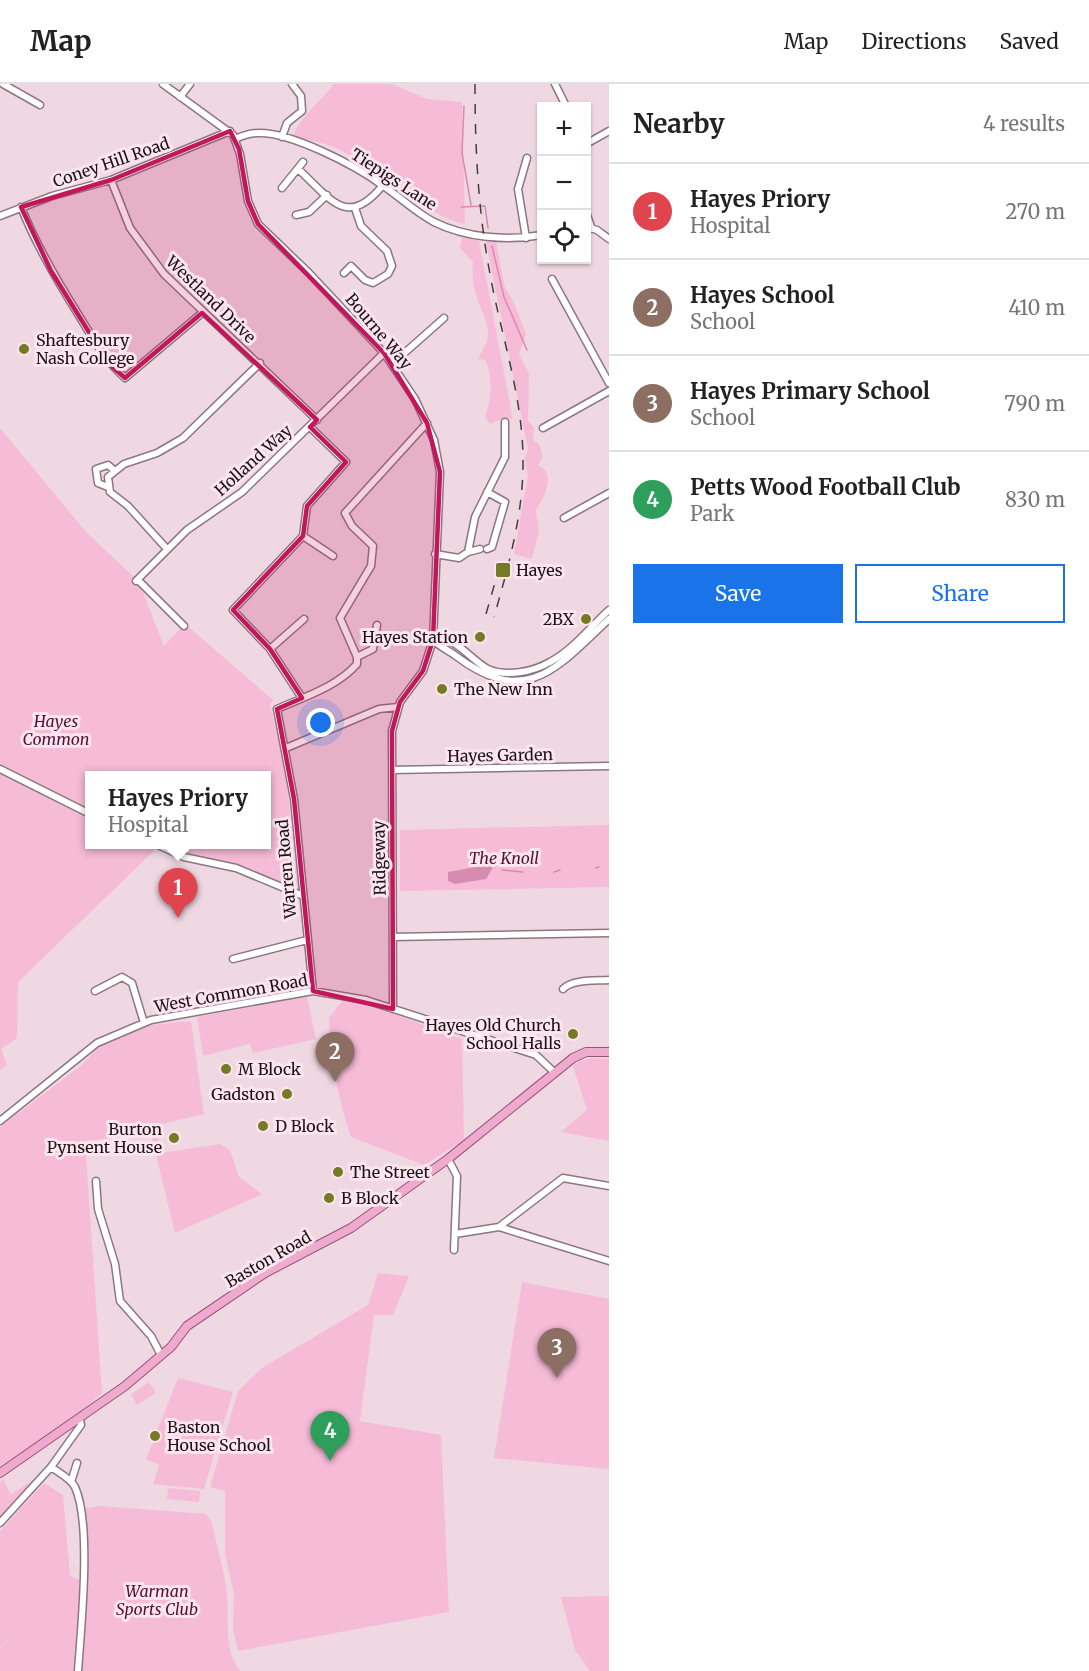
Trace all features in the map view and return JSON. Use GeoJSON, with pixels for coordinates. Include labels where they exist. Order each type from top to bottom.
{"type":"FeatureCollection","features":[{"type":"Feature","properties":{"kind":"main road","name":"Baston Road"},"geometry":{"type":"LineString","coordinates":[[0,1473],[80,1420],[161,1355],[187,1326],[231,1295],[351,1228],[448,1159],[555,1073],[586,1052],[609,1052]]}},
{"type":"Feature","properties":{"kind":"street"},"geometry":{"type":"LineString","coordinates":[[3,84],[40,105]]}},
{"type":"Feature","properties":{"kind":"street"},"geometry":{"type":"LineString","coordinates":[[163,84],[230,131]]}},
{"type":"Feature","properties":{"kind":"street"},"geometry":{"type":"LineString","coordinates":[[180,97],[190,84]]}},
{"type":"Feature","properties":{"kind":"street"},"geometry":{"type":"LineString","coordinates":[[282,137],[288,123],[302,111],[301,96],[292,84]]}},
{"type":"Feature","properties":{"kind":"street"},"geometry":{"type":"LineString","coordinates":[[555,84],[564,102]]}},
{"type":"Feature","properties":{"kind":"street","name":"Bourne Way"},"geometry":{"type":"LineString","coordinates":[[230,131],[240,154],[248,201],[258,224],[329,293],[384,353],[427,423],[436,448],[440,472],[433,640],[423,671],[398,707]]}},
{"type":"Feature","properties":{"kind":"street","name":"Coney Hill Road"},"geometry":{"type":"LineString","coordinates":[[0,216],[21,207],[111,180],[230,131]]}},
{"type":"Feature","properties":{"kind":"street"},"geometry":{"type":"LineString","coordinates":[[591,141],[609,131]]}},
{"type":"Feature","properties":{"kind":"street","name":"Tiepigs Lane"},"geometry":{"type":"LineString","coordinates":[[235,139],[260,133],[282,137],[334,156],[383,185],[436,223],[490,237],[526,238],[537,236]]}},
{"type":"Feature","properties":{"kind":"street"},"geometry":{"type":"LineString","coordinates":[[526,238],[518,189],[527,158]]}},
{"type":"Feature","properties":{"kind":"street"},"geometry":{"type":"LineString","coordinates":[[282,188],[303,162]]}},
{"type":"Feature","properties":{"kind":"street"},"geometry":{"type":"LineString","coordinates":[[298,169],[343,207],[355,208],[367,203],[383,185]]}},
{"type":"Feature","properties":{"kind":"street","name":"Westland Drive"},"geometry":{"type":"LineString","coordinates":[[111,180],[138,243],[202,313],[260,363],[317,420]]}},
{"type":"Feature","properties":{"kind":"street"},"geometry":{"type":"LineString","coordinates":[[296,215],[305,218],[327,195]]}},
{"type":"Feature","properties":{"kind":"street"},"geometry":{"type":"LineString","coordinates":[[21,207],[34,239],[51,271],[108,363],[125,378],[202,313]]}},
{"type":"Feature","properties":{"kind":"street"},"geometry":{"type":"LineString","coordinates":[[344,273],[351,266],[364,280],[373,283],[388,274],[392,266],[387,251],[361,226],[355,208]]}},
{"type":"Feature","properties":{"kind":"street"},"geometry":{"type":"LineString","coordinates":[[591,228],[609,239]]}},
{"type":"Feature","properties":{"kind":"street"},"geometry":{"type":"LineString","coordinates":[[552,279],[609,383]]}},
{"type":"Feature","properties":{"kind":"street"},"geometry":{"type":"LineString","coordinates":[[392,364],[444,318]]}},
{"type":"Feature","properties":{"kind":"street","name":"Holland Way"},"geometry":{"type":"LineString","coordinates":[[184,626],[137,580],[187,530],[242,492],[384,353]]}},
{"type":"Feature","properties":{"kind":"street"},"geometry":{"type":"LineString","coordinates":[[108,487],[108,477],[124,464],[157,453],[183,438],[260,363]]}},
{"type":"Feature","properties":{"kind":"street"},"geometry":{"type":"LineString","coordinates":[[543,428],[609,392]]}},
{"type":"Feature","properties":{"kind":"street"},"geometry":{"type":"LineString","coordinates":[[468,552],[475,517],[505,457],[505,422]]}},
{"type":"Feature","properties":{"kind":"street"},"geometry":{"type":"LineString","coordinates":[[310,427],[346,462],[307,506],[303,536],[233,610],[270,649],[302,698],[349,674],[357,664],[357,657],[340,618],[371,566],[373,546],[352,526],[345,513],[427,423]]}},
{"type":"Feature","properties":{"kind":"street"},"geometry":{"type":"LineString","coordinates":[[115,471],[108,465],[96,469],[98,483],[108,487],[167,549]]}},
{"type":"Feature","properties":{"kind":"street"},"geometry":{"type":"LineString","coordinates":[[435,554],[459,558],[468,552],[488,550],[505,502],[487,492]]}},
{"type":"Feature","properties":{"kind":"street"},"geometry":{"type":"LineString","coordinates":[[564,518],[609,493]]}},
{"type":"Feature","properties":{"kind":"street"},"geometry":{"type":"LineString","coordinates":[[303,536],[333,556]]}},
{"type":"Feature","properties":{"kind":"street"},"geometry":{"type":"LineString","coordinates":[[433,640],[446,640],[491,670],[524,671],[544,666],[559,657],[609,610]]}},
{"type":"Feature","properties":{"kind":"street"},"geometry":{"type":"LineString","coordinates":[[270,649],[304,619]]}},
{"type":"Feature","properties":{"kind":"street"},"geometry":{"type":"LineString","coordinates":[[433,640],[488,677],[502,681],[525,679],[559,666],[609,619]]}},
{"type":"Feature","properties":{"kind":"street"},"geometry":{"type":"LineString","coordinates":[[357,657],[373,649],[377,625]]}},
{"type":"Feature","properties":{"kind":"street","name":"Warren Road"},"geometry":{"type":"LineString","coordinates":[[302,698],[277,709],[294,798],[301,895],[313,991]]}},
{"type":"Feature","properties":{"kind":"street"},"geometry":{"type":"LineString","coordinates":[[286,748],[379,709],[398,707]]}},
{"type":"Feature","properties":{"kind":"street","name":"Ridgeway"},"geometry":{"type":"LineString","coordinates":[[393,1009],[392,731],[398,707]]}},
{"type":"Feature","properties":{"kind":"street","name":"Hayes Garden"},"geometry":{"type":"LineString","coordinates":[[392,770],[609,766]]}},
{"type":"Feature","properties":{"kind":"street"},"geometry":{"type":"LineString","coordinates":[[0,769],[85,812]]}},
{"type":"Feature","properties":{"kind":"street"},"geometry":{"type":"LineString","coordinates":[[167,849],[184,857],[236,868],[301,895]]}},
{"type":"Feature","properties":{"kind":"street"},"geometry":{"type":"LineString","coordinates":[[393,937],[609,933]]}},
{"type":"Feature","properties":{"kind":"street"},"geometry":{"type":"LineString","coordinates":[[233,959],[308,940]]}},
{"type":"Feature","properties":{"kind":"street"},"geometry":{"type":"LineString","coordinates":[[95,991],[122,977],[132,983],[144,1023]]}},
{"type":"Feature","properties":{"kind":"street"},"geometry":{"type":"LineString","coordinates":[[563,990],[566,985],[609,981]]}},
{"type":"Feature","properties":{"kind":"street","name":"West Common Road"},"geometry":{"type":"LineString","coordinates":[[0,1121],[98,1043],[144,1023],[313,991],[366,999],[536,1055],[555,1073]]}},
{"type":"Feature","properties":{"kind":"street"},"geometry":{"type":"LineString","coordinates":[[448,1159],[457,1176],[454,1250]]}},
{"type":"Feature","properties":{"kind":"street"},"geometry":{"type":"LineString","coordinates":[[499,1227],[562,1178],[609,1186]]}},
{"type":"Feature","properties":{"kind":"street"},"geometry":{"type":"LineString","coordinates":[[96,1181],[98,1209],[115,1264],[120,1301],[151,1336],[161,1355]]}},
{"type":"Feature","properties":{"kind":"street"},"geometry":{"type":"LineString","coordinates":[[455,1234],[499,1227],[609,1261]]}},
{"type":"Feature","properties":{"kind":"street"},"geometry":{"type":"LineString","coordinates":[[0,1523],[51,1467],[81,1425],[80,1420]]}},
{"type":"Feature","properties":{"kind":"street"},"geometry":{"type":"LineString","coordinates":[[71,1482],[77,1463]]}},
{"type":"Feature","properties":{"kind":"street"},"geometry":{"type":"LineString","coordinates":[[51,1467],[71,1482],[79,1504],[84,1559],[78,1671]]}},
{"type":"Feature","properties":{"kind":"highlighted area"},"geometry":{"type":"Polygon","coordinates":[[[230,131],[239,149],[248,201],[258,224],[384,353],[427,423],[440,472],[433,640],[423,671],[400,702],[392,731],[393,1009],[313,991],[294,799],[277,709],[302,698],[270,649],[233,610],[303,536],[307,506],[346,462],[310,427],[317,420],[202,313],[125,378],[108,363],[51,271],[21,207],[111,180],[230,131]]]}},
{"type":"Feature","properties":{"kind":"green space"},"geometry":{"type":"Polygon","coordinates":[[[334,84],[392,84],[427,99],[462,102],[465,224],[416,202],[342,151],[293,137],[305,116],[334,84]]]}},
{"type":"Feature","properties":{"kind":"green space"},"geometry":{"type":"Polygon","coordinates":[[[462,236],[479,241],[510,404],[512,419],[504,418],[490,424],[485,416],[490,395],[488,366],[485,360],[478,359],[487,341],[487,323],[474,286],[473,262],[460,248],[462,236]]]}},
{"type":"Feature","properties":{"kind":"green space"},"geometry":{"type":"Polygon","coordinates":[[[486,242],[496,242],[505,288],[514,303],[526,334],[519,354],[529,374],[528,421],[534,428],[533,440],[539,444],[543,457],[538,465],[545,470],[548,480],[546,491],[536,510],[539,531],[532,559],[514,554],[528,476],[525,458],[528,449],[486,242]]]}},
{"type":"Feature","properties":{"kind":"green space","name":"Hayes Common"},"geometry":{"type":"Polygon","coordinates":[[[0,428],[86,532],[134,577],[132,579],[142,590],[164,646],[185,624],[273,700],[270,705],[285,766],[298,888],[245,869],[174,849],[271,849],[271,771],[85,771],[85,849],[156,849],[18,982],[17,1038],[1,1049],[7,1065],[0,1070],[0,428]]]}},
{"type":"Feature","properties":{"kind":"green space","name":"The Knoll"},"geometry":{"type":"Polygon","coordinates":[[[609,825],[609,887],[400,891],[400,830],[609,825]]]}},
{"type":"Feature","properties":{"kind":"green space"},"geometry":{"type":"Polygon","coordinates":[[[307,997],[316,1039],[253,1053],[250,1044],[203,1056],[197,1017],[307,997]]]}},
{"type":"Feature","properties":{"kind":"green space"},"geometry":{"type":"Polygon","coordinates":[[[343,1000],[378,1008],[462,1039],[464,1140],[424,1165],[351,1137],[336,1078],[329,1018],[343,1000]]]}},
{"type":"Feature","properties":{"kind":"green space"},"geometry":{"type":"Polygon","coordinates":[[[191,1021],[204,1114],[157,1125],[161,1153],[220,1144],[230,1150],[239,1177],[262,1194],[175,1233],[151,1134],[85,1141],[102,1393],[68,1422],[0,1466],[0,1127],[82,1065],[99,1046],[151,1025],[191,1021]]]}},
{"type":"Feature","properties":{"kind":"green space"},"geometry":{"type":"Polygon","coordinates":[[[591,1058],[609,1059],[609,1141],[561,1132],[587,1110],[573,1066],[591,1058]]]}},
{"type":"Feature","properties":{"kind":"green space"},"geometry":{"type":"Polygon","coordinates":[[[378,1273],[409,1276],[393,1315],[374,1315],[360,1421],[441,1435],[449,1612],[238,1651],[233,1629],[234,1594],[225,1554],[225,1491],[210,1487],[238,1391],[262,1368],[368,1305],[378,1273]]]}},
{"type":"Feature","properties":{"kind":"green space"},"geometry":{"type":"Polygon","coordinates":[[[522,1282],[609,1299],[609,1469],[494,1458],[522,1282]]]}},
{"type":"Feature","properties":{"kind":"green space"},"geometry":{"type":"Polygon","coordinates":[[[178,1378],[233,1392],[204,1489],[153,1484],[159,1465],[146,1459],[178,1378]]]}},
{"type":"Feature","properties":{"kind":"green space"},"geometry":{"type":"Polygon","coordinates":[[[149,1382],[156,1393],[137,1405],[131,1394],[149,1382]]]}},
{"type":"Feature","properties":{"kind":"green space"},"geometry":{"type":"Polygon","coordinates":[[[3,1479],[11,1494],[35,1479],[0,1519],[0,1482],[3,1479]]]}},
{"type":"Feature","properties":{"kind":"green space"},"geometry":{"type":"Polygon","coordinates":[[[44,1483],[63,1495],[70,1576],[80,1580],[75,1671],[0,1671],[0,1648],[10,1638],[0,1647],[0,1531],[44,1483]]]}},
{"type":"Feature","properties":{"kind":"green space"},"geometry":{"type":"Polygon","coordinates":[[[168,1488],[200,1491],[199,1502],[167,1499],[168,1488]]]}},
{"type":"Feature","properties":{"kind":"green space","name":"Warman Sports Club"},"geometry":{"type":"Polygon","coordinates":[[[101,1506],[206,1514],[212,1523],[226,1584],[231,1654],[241,1671],[82,1671],[87,1557],[80,1509],[101,1506]]]}},
{"type":"Feature","properties":{"kind":"green space"},"geometry":{"type":"Polygon","coordinates":[[[609,1596],[609,1671],[590,1671],[575,1650],[561,1597],[609,1596]]]}},
{"type":"Feature","properties":{"kind":"shaded area"},"geometry":{"type":"Polygon","coordinates":[[[487,865],[493,867],[486,879],[455,884],[448,881],[448,872],[487,865]]]}},
{"type":"Feature","properties":{"kind":"waterway"},"geometry":{"type":"LineString","coordinates":[[464,106],[462,153],[471,205]]}},
{"type":"Feature","properties":{"kind":"waterway"},"geometry":{"type":"LineString","coordinates":[[461,207],[485,206],[488,228]]}},
{"type":"Feature","properties":{"kind":"waterway"},"geometry":{"type":"LineString","coordinates":[[492,246],[504,297],[527,350]]}},
{"type":"Feature","properties":{"kind":"waterway"},"geometry":{"type":"LineString","coordinates":[[502,870],[523,872]]}},
{"type":"Feature","properties":{"kind":"waterway"},"geometry":{"type":"LineString","coordinates":[[554,872],[560,870]]}},
{"type":"Feature","properties":{"kind":"railway"},"geometry":{"type":"LineString","coordinates":[[475,84],[477,156],[483,227],[495,297],[515,387],[523,457],[518,518],[494,617]]}},
{"type":"Feature","properties":{"kind":"railway"},"geometry":{"type":"LineString","coordinates":[[486,614],[496,579]]}},
{"type":"Feature","properties":{"kind":"place","name":"Shaftesbury Nash College"},"geometry":{"type":"Point","coordinates":[24,349]}},
{"type":"Feature","properties":{"kind":"place","name":"Hayes"},"geometry":{"type":"Point","coordinates":[503,570]}},
{"type":"Feature","properties":{"kind":"place","name":"2BX"},"geometry":{"type":"Point","coordinates":[586,619]}},
{"type":"Feature","properties":{"kind":"place","name":"Hayes Station"},"geometry":{"type":"Point","coordinates":[480,637]}},
{"type":"Feature","properties":{"kind":"place","name":"The New Inn"},"geometry":{"type":"Point","coordinates":[442,689]}},
{"type":"Feature","properties":{"kind":"place","name":"Hayes Priory"},"geometry":{"type":"Point","coordinates":[178,918]}},
{"type":"Feature","properties":{"kind":"place","name":"Hayes Old Church School Halls"},"geometry":{"type":"Point","coordinates":[573,1034]}},
{"type":"Feature","properties":{"kind":"place","name":"M Block"},"geometry":{"type":"Point","coordinates":[226,1069]}},
{"type":"Feature","properties":{"kind":"place","name":"Hayes School"},"geometry":{"type":"Point","coordinates":[335,1082]}},
{"type":"Feature","properties":{"kind":"place","name":"Gadston"},"geometry":{"type":"Point","coordinates":[287,1094]}},
{"type":"Feature","properties":{"kind":"place","name":"D Block"},"geometry":{"type":"Point","coordinates":[263,1126]}},
{"type":"Feature","properties":{"kind":"place","name":"Burton Pynsent House"},"geometry":{"type":"Point","coordinates":[174,1138]}},
{"type":"Feature","properties":{"kind":"place","name":"The Street"},"geometry":{"type":"Point","coordinates":[338,1172]}},
{"type":"Feature","properties":{"kind":"place","name":"B Block"},"geometry":{"type":"Point","coordinates":[329,1198]}},
{"type":"Feature","properties":{"kind":"place","name":"Hayes Primary School"},"geometry":{"type":"Point","coordinates":[557,1378]}},
{"type":"Feature","properties":{"kind":"place","name":"Baston House School"},"geometry":{"type":"Point","coordinates":[155,1436]}},
{"type":"Feature","properties":{"kind":"place","name":"Petts Wood Football Club"},"geometry":{"type":"Point","coordinates":[330,1461]}}]}
